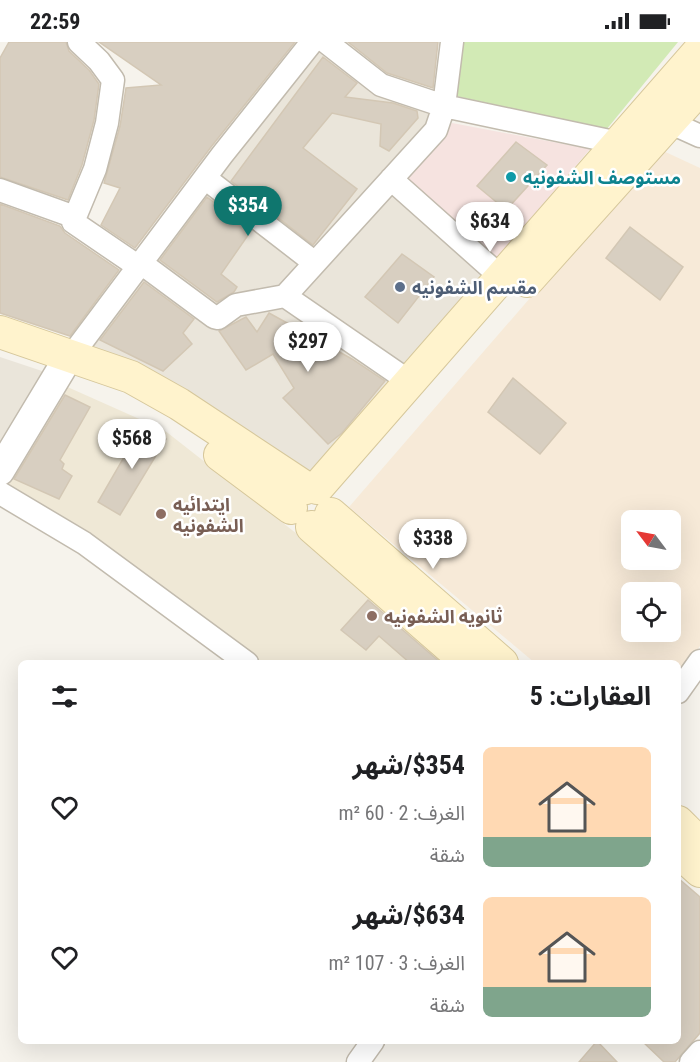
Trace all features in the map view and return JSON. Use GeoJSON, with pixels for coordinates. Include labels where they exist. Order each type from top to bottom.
{"type":"FeatureCollection","features":[{"type":"Feature","properties":{"kind":"main road"},"geometry":{"type":"LineString","coordinates":[[315,505],[410,382],[700,50]]}},
{"type":"Feature","properties":{"kind":"main road"},"geometry":{"type":"LineString","coordinates":[[315,505],[700,88]]}},
{"type":"Feature","properties":{"kind":"main road"},"geometry":{"type":"LineString","coordinates":[[0,332],[130,394],[194,436],[315,505],[498,660]]}},
{"type":"Feature","properties":{"kind":"main road"},"geometry":{"type":"LineString","coordinates":[[0,348],[67,362]]}},
{"type":"Feature","properties":{"kind":"main road"},"geometry":{"type":"LineString","coordinates":[[315,505],[465,660]]}},
{"type":"Feature","properties":{"kind":"main road"},"geometry":{"type":"LineString","coordinates":[[681,825],[700,844]]}},
{"type":"Feature","properties":{"kind":"main road"},"geometry":{"type":"LineString","coordinates":[[681,854],[700,871]]}},
{"type":"Feature","properties":{"kind":"street"},"geometry":{"type":"LineString","coordinates":[[79,42],[99,61],[113,80],[107,123],[95,170],[73,222],[218,318],[236,305],[285,296],[436,129],[444,106],[452,42]]}},
{"type":"Feature","properties":{"kind":"street"},"geometry":{"type":"LineString","coordinates":[[0,471],[67,362],[205,178],[312,42]]}},
{"type":"Feature","properties":{"kind":"street"},"geometry":{"type":"LineString","coordinates":[[326,42],[381,85],[444,106],[619,143]]}},
{"type":"Feature","properties":{"kind":"street"},"geometry":{"type":"LineString","coordinates":[[669,122],[700,136]]}},
{"type":"Feature","properties":{"kind":"street"},"geometry":{"type":"LineString","coordinates":[[205,178],[315,263]]}},
{"type":"Feature","properties":{"kind":"street"},"geometry":{"type":"LineString","coordinates":[[391,179],[501,277]]}},
{"type":"Feature","properties":{"kind":"street"},"geometry":{"type":"LineString","coordinates":[[0,190],[75,216]]}},
{"type":"Feature","properties":{"kind":"street"},"geometry":{"type":"LineString","coordinates":[[285,296],[410,382]]}},
{"type":"Feature","properties":{"kind":"street"},"geometry":{"type":"LineString","coordinates":[[0,493],[84,543],[243,660]]}},
{"type":"Feature","properties":{"kind":"street"},"geometry":{"type":"LineString","coordinates":[[681,688],[700,661]]}},
{"type":"Feature","properties":{"kind":"street"},"geometry":{"type":"LineString","coordinates":[[358,1062],[371,1044]]}},
{"type":"Feature","properties":{"kind":"street"},"geometry":{"type":"LineString","coordinates":[[691,1062],[700,1052]]}},
{"type":"Feature","properties":{"kind":"shaded area"},"geometry":{"type":"Polygon","coordinates":[[[321,46],[434,110],[429,126],[316,259],[216,180],[321,46]]]}},
{"type":"Feature","properties":{"kind":"shaded area"},"geometry":{"type":"Polygon","coordinates":[[[452,123],[590,149],[495,261],[404,181],[452,123]]]}},
{"type":"Feature","properties":{"kind":"shaded area"},"geometry":{"type":"Polygon","coordinates":[[[659,149],[700,168],[700,646],[681,672],[681,660],[531,660],[349,507],[659,149]]]}},
{"type":"Feature","properties":{"kind":"shaded area"},"geometry":{"type":"Polygon","coordinates":[[[209,186],[313,263],[282,297],[397,380],[324,467],[309,473],[85,351],[209,186]]]}},
{"type":"Feature","properties":{"kind":"shaded area"},"geometry":{"type":"Polygon","coordinates":[[[393,194],[487,272],[405,371],[302,294],[393,194]]]}},
{"type":"Feature","properties":{"kind":"shaded area"},"geometry":{"type":"Polygon","coordinates":[[[0,357],[45,372],[0,448],[0,357]]]}},
{"type":"Feature","properties":{"kind":"shaded area","name":"ايتدائيه الشفونيه"},"geometry":{"type":"Polygon","coordinates":[[[54,381],[164,430],[370,591],[451,660],[256,660],[149,579],[0,483],[54,381]]]}},
{"type":"Feature","properties":{"kind":"green space"},"geometry":{"type":"Polygon","coordinates":[[[459,42],[678,42],[606,130],[452,95],[459,42]]]}},
{"type":"Feature","properties":{"kind":"building"},"geometry":{"type":"Polygon","coordinates":[[[9,42],[66,42],[69,51],[89,70],[99,84],[94,120],[82,165],[68,200],[0,177],[0,58],[9,42]]]}},
{"type":"Feature","properties":{"kind":"building"},"geometry":{"type":"Polygon","coordinates":[[[99,42],[295,42],[211,147],[135,248],[101,225],[120,188],[104,183],[120,126],[126,88],[161,85],[99,42]]]}},
{"type":"Feature","properties":{"kind":"building"},"geometry":{"type":"Polygon","coordinates":[[[348,42],[438,42],[433,88],[387,73],[348,42]]]}},
{"type":"Feature","properties":{"kind":"building"},"geometry":{"type":"Polygon","coordinates":[[[323,57],[357,83],[345,97],[393,103],[417,111],[418,118],[389,151],[380,146],[381,124],[332,113],[303,148],[357,189],[313,245],[231,181],[323,57]]]}},
{"type":"Feature","properties":{"kind":"building","name":"مستوصف الشفونيه"},"geometry":{"type":"Polygon","coordinates":[[[516,142],[547,165],[506,210],[477,186],[516,142]]]}},
{"type":"Feature","properties":{"kind":"building"},"geometry":{"type":"Polygon","coordinates":[[[207,197],[251,231],[221,274],[237,287],[234,292],[217,302],[160,260],[207,197]]]}},
{"type":"Feature","properties":{"kind":"building"},"geometry":{"type":"Polygon","coordinates":[[[0,204],[60,226],[65,233],[119,270],[70,336],[0,313],[0,204]]]}},
{"type":"Feature","properties":{"kind":"building"},"geometry":{"type":"Polygon","coordinates":[[[630,227],[683,267],[660,300],[606,258],[630,227]]]}},
{"type":"Feature","properties":{"kind":"building","name":"مقسم الشفونيه"},"geometry":{"type":"Polygon","coordinates":[[[402,254],[434,277],[398,323],[365,297],[402,254]]]}},
{"type":"Feature","properties":{"kind":"building"},"geometry":{"type":"Polygon","coordinates":[[[144,282],[194,319],[183,333],[192,344],[163,371],[100,340],[144,282]]]}},
{"type":"Feature","properties":{"kind":"building"},"geometry":{"type":"Polygon","coordinates":[[[269,313],[352,359],[385,381],[342,433],[328,444],[283,398],[294,388],[273,354],[246,370],[219,331],[246,317],[257,332],[269,313]]]}},
{"type":"Feature","properties":{"kind":"building"},"geometry":{"type":"Polygon","coordinates":[[[513,378],[566,423],[540,454],[488,412],[513,378]]]}},
{"type":"Feature","properties":{"kind":"building"},"geometry":{"type":"Polygon","coordinates":[[[65,395],[90,407],[60,460],[64,464],[62,469],[72,476],[59,499],[14,479],[65,395]]]}},
{"type":"Feature","properties":{"kind":"building"},"geometry":{"type":"Polygon","coordinates":[[[142,426],[166,439],[120,515],[98,502],[142,426]]]}},
{"type":"Feature","properties":{"kind":"building","name":"ثانويه الشفونيه"},"geometry":{"type":"Polygon","coordinates":[[[368,600],[438,660],[407,660],[379,636],[366,650],[341,630],[368,600]]]}},
{"type":"Feature","properties":{"kind":"building"},"geometry":{"type":"Polygon","coordinates":[[[681,881],[700,897],[700,1033],[675,1062],[664,1062],[645,1044],[681,1044],[681,881]]]}},
{"type":"Feature","properties":{"kind":"building"},"geometry":{"type":"Polygon","coordinates":[[[594,1044],[600,1044],[617,1062],[579,1062],[594,1044]]]}},
{"type":"Feature","properties":{"kind":"place","name":"مستوصف الشفونيه"},"geometry":{"type":"Point","coordinates":[511,177]}},
{"type":"Feature","properties":{"kind":"place","name":"مقسم الشفونيه"},"geometry":{"type":"Point","coordinates":[400,287]}},
{"type":"Feature","properties":{"kind":"place","name":"ايتدائيه الشفونيه"},"geometry":{"type":"Point","coordinates":[161,514]}},
{"type":"Feature","properties":{"kind":"place","name":"ثانويه الشفونيه"},"geometry":{"type":"Point","coordinates":[372,616]}}]}
